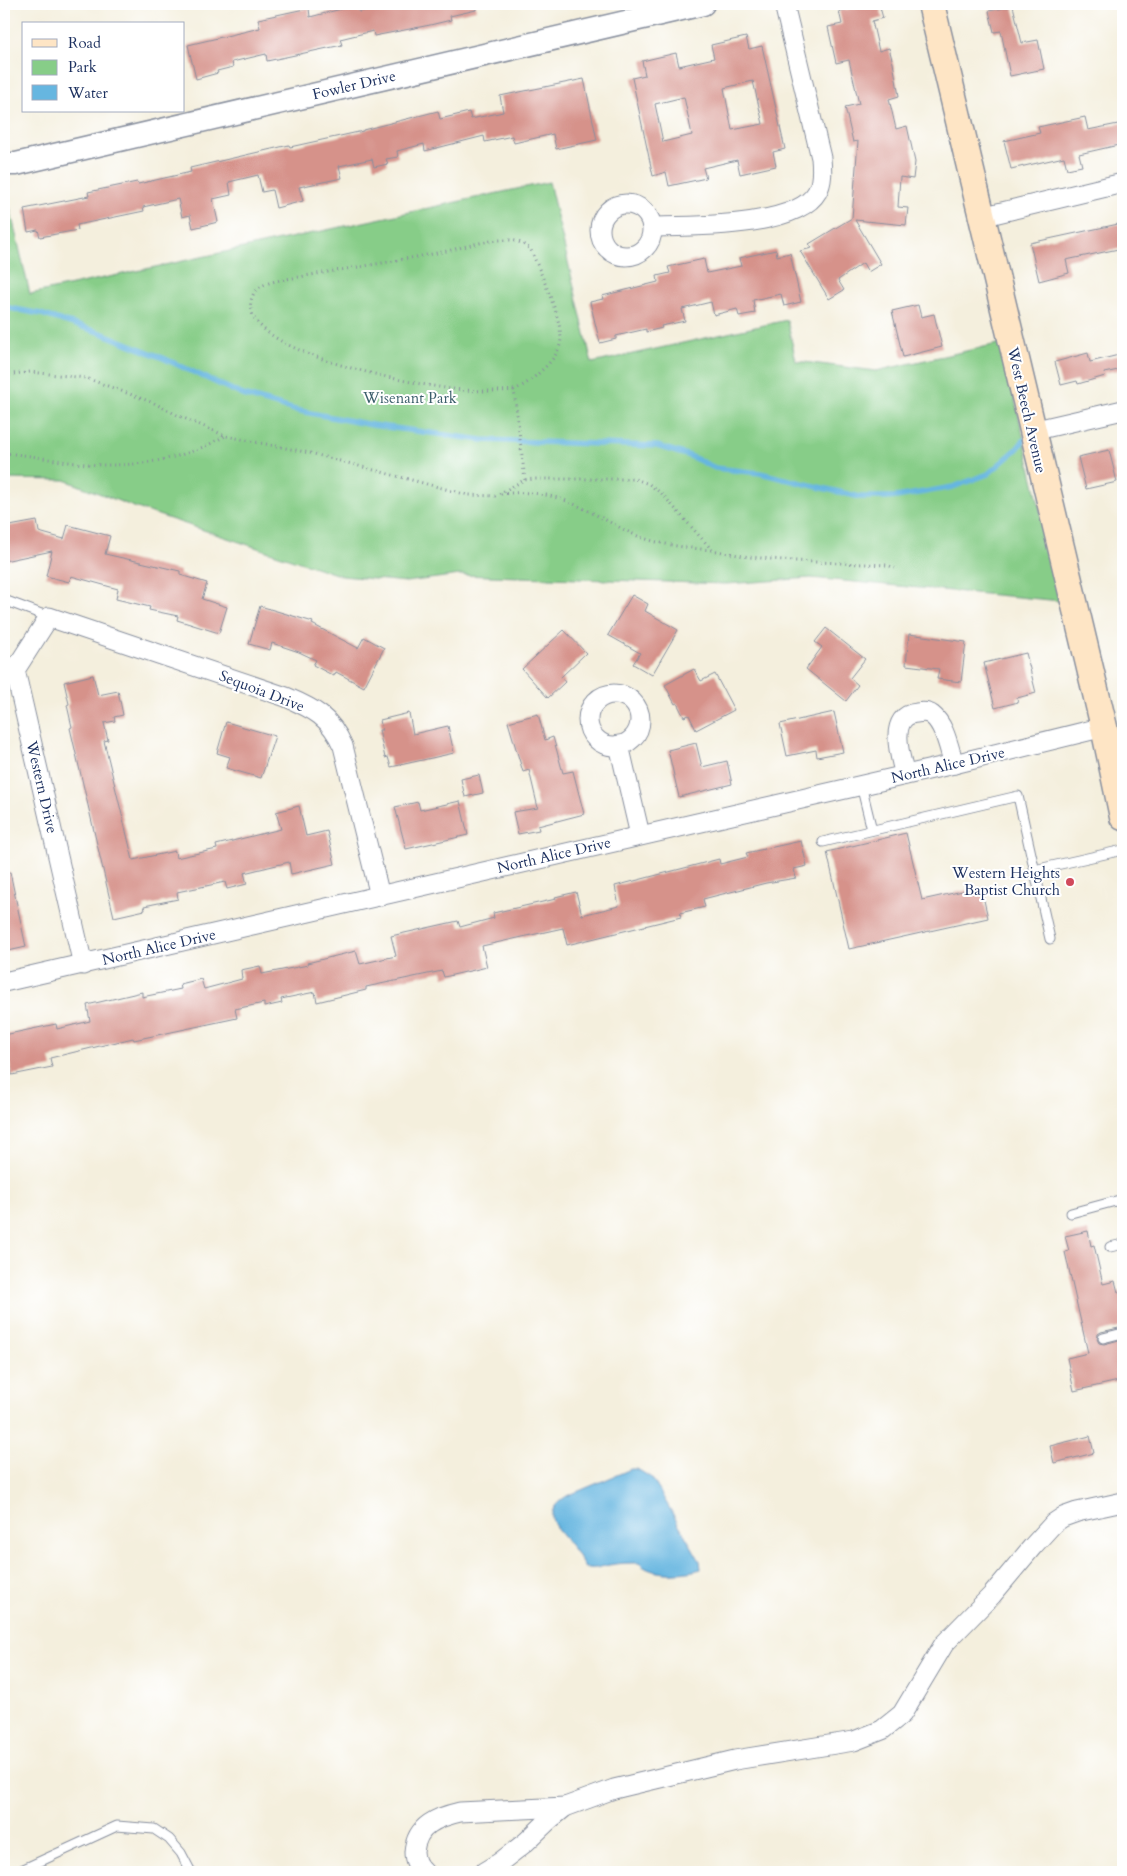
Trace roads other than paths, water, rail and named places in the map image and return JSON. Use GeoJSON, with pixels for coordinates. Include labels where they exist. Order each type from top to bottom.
{"type":"FeatureCollection","features":[{"type":"Feature","properties":{"kind":"main road","name":"West Beech Avenue"},"geometry":{"type":"LineString","coordinates":[[931,4],[1104,727],[1123,816]]}},
{"type":"Feature","properties":{"kind":"street","name":"Fowler Drive"},"geometry":{"type":"LineString","coordinates":[[4,164],[18,163],[664,8],[703,4]]}},
{"type":"Feature","properties":{"kind":"street"},"geometry":{"type":"LineString","coordinates":[[652,227],[737,223],[779,216],[794,211],[809,202],[818,192],[822,176],[821,158],[784,4]]}},
{"type":"Feature","properties":{"kind":"street"},"geometry":{"type":"LineString","coordinates":[[981,217],[1123,184]]}},
{"type":"Feature","properties":{"kind":"street"},"geometry":{"type":"LineString","coordinates":[[1032,431],[1123,410]]}},
{"type":"Feature","properties":{"kind":"street","name":"Western Drive"},"geometry":{"type":"LineString","coordinates":[[49,617],[10,664],[83,965]]}},
{"type":"Feature","properties":{"kind":"street","name":"Sequoia Drive"},"geometry":{"type":"LineString","coordinates":[[49,617],[286,697],[306,706],[324,718],[336,731],[343,746],[380,896]]}},
{"type":"Feature","properties":{"kind":"street"},"geometry":{"type":"LineString","coordinates":[[904,775],[899,755],[899,727],[904,718],[913,713],[924,712],[932,715],[942,727],[954,764]]}},
{"type":"Feature","properties":{"kind":"street","name":"North Alice Drive"},"geometry":{"type":"LineString","coordinates":[[4,982],[954,764],[1104,727]]}},
{"type":"Feature","properties":{"kind":"street"},"geometry":{"type":"LineString","coordinates":[[619,745],[640,836]]}},
{"type":"Feature","properties":{"kind":"street"},"geometry":{"type":"LineString","coordinates":[[424,1872],[418,1867],[414,1856],[415,1844],[420,1832],[438,1819],[460,1812],[565,1807],[614,1789],[676,1773],[736,1760],[854,1740],[882,1730],[902,1714],[944,1644],[992,1595],[1054,1523],[1076,1512],[1123,1502]]}},
{"type":"Feature","properties":{"kind":"street"},"geometry":{"type":"LineString","coordinates":[[484,1872],[526,1842],[565,1807]]}},
{"type":"Feature","properties":{"kind":"lane"},"geometry":{"type":"LineString","coordinates":[[4,600],[49,617]]}},
{"type":"Feature","properties":{"kind":"lane"},"geometry":{"type":"LineString","coordinates":[[861,785],[872,830]]}},
{"type":"Feature","properties":{"kind":"lane"},"geometry":{"type":"LineString","coordinates":[[823,842],[1018,796],[1050,939]]}},
{"type":"Feature","properties":{"kind":"lane"},"geometry":{"type":"LineString","coordinates":[[1034,870],[1123,850]]}},
{"type":"Feature","properties":{"kind":"lane"},"geometry":{"type":"LineString","coordinates":[[1070,1213],[1123,1200]]}},
{"type":"Feature","properties":{"kind":"lane"},"geometry":{"type":"LineString","coordinates":[[1110,1247],[1123,1244]]}},
{"type":"Feature","properties":{"kind":"lane"},"geometry":{"type":"LineString","coordinates":[[1103,1338],[1123,1333]]}},
{"type":"Feature","properties":{"kind":"lane"},"geometry":{"type":"LineString","coordinates":[[17,1872],[117,1826],[154,1829],[169,1839],[181,1854],[191,1872]]}},
{"type":"Feature","properties":{"kind":"water"},"geometry":{"type":"Polygon","coordinates":[[[631,1469],[637,1469],[652,1478],[700,1561],[701,1569],[669,1573],[652,1571],[639,1563],[616,1564],[594,1568],[584,1567],[575,1552],[557,1530],[552,1516],[553,1510],[558,1503],[567,1496],[631,1469]]]}},
{"type":"Feature","properties":{"kind":"waterway"},"geometry":{"type":"LineString","coordinates":[[4,307],[41,314],[101,333],[163,358],[243,395],[295,410],[372,425],[482,440],[657,446],[690,456],[715,468],[760,473],[860,497],[896,497],[953,487],[988,474],[1017,449],[1024,440]]}},
{"type":"Feature","properties":{"kind":"place","name":"Western Heights Baptist Church"},"geometry":{"type":"Point","coordinates":[1070,882]}},
{"type":"Feature","properties":{"kind":"park label","name":"Wisenant Park"},"geometry":{"type":"Point","coordinates":[410,398]}}]}
